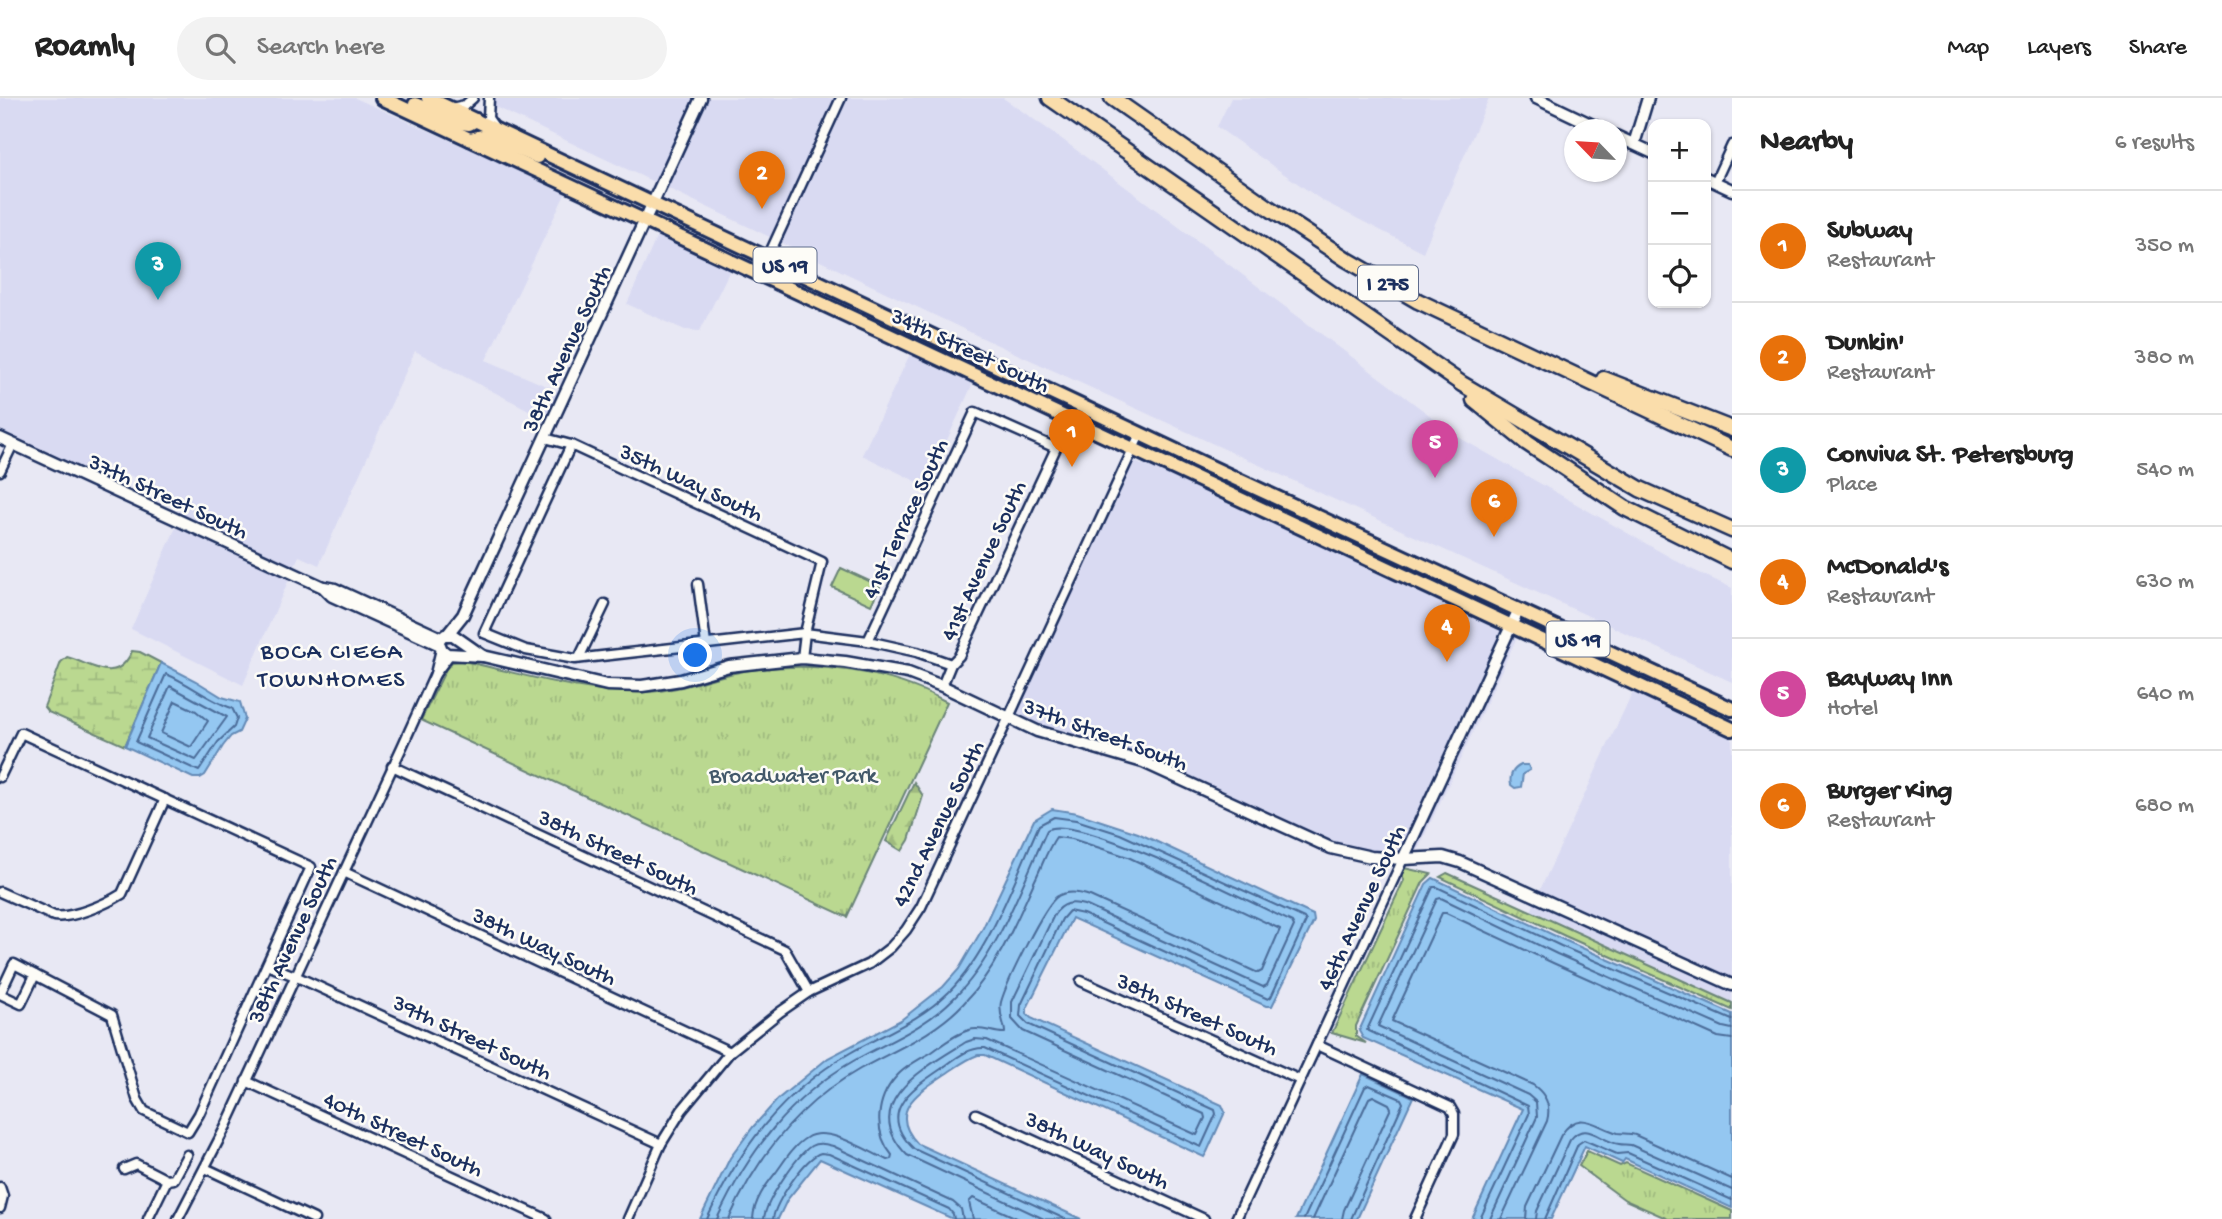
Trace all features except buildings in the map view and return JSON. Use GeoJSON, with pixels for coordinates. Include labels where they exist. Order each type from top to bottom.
{"type":"FeatureCollection","features":[{"type":"Feature","properties":{"kind":"highway","name":"34th Street South"},"geometry":{"type":"LineString","coordinates":[[387,98],[1732,729]]}},
{"type":"Feature","properties":{"kind":"highway"},"geometry":{"type":"LineString","coordinates":[[402,98],[461,123],[468,124],[476,120]]}},
{"type":"Feature","properties":{"kind":"highway","name":"34th Street South"},"geometry":{"type":"LineString","coordinates":[[428,98],[1140,434],[1732,709]]}},
{"type":"Feature","properties":{"kind":"highway","name":"I 275"},"geometry":{"type":"LineString","coordinates":[[1051,98],[1419,355],[1526,423],[1640,489],[1732,530]]}},
{"type":"Feature","properties":{"kind":"highway","name":"I 275"},"geometry":{"type":"LineString","coordinates":[[1112,98],[1346,259],[1418,301],[1732,449]]}},
{"type":"Feature","properties":{"kind":"highway"},"geometry":{"type":"LineString","coordinates":[[470,139],[489,137],[550,163],[571,164]]}},
{"type":"Feature","properties":{"kind":"highway"},"geometry":{"type":"LineString","coordinates":[[812,297],[834,299],[859,310],[875,307]]}},
{"type":"Feature","properties":{"kind":"highway"},"geometry":{"type":"LineString","coordinates":[[868,323],[881,321],[916,337],[937,337]]}},
{"type":"Feature","properties":{"kind":"highway"},"geometry":{"type":"LineString","coordinates":[[1419,355],[1527,443],[1625,508],[1732,561]]}},
{"type":"Feature","properties":{"kind":"highway"},"geometry":{"type":"LineString","coordinates":[[1565,369],[1595,375],[1732,429]]}},
{"type":"Feature","properties":{"kind":"highway"},"geometry":{"type":"LineString","coordinates":[[1291,524],[1324,527],[1331,523]]}},
{"type":"Feature","properties":{"kind":"highway"},"geometry":{"type":"LineString","coordinates":[[1325,540],[1329,534],[1333,534],[1351,540],[1367,540]]}},
{"type":"Feature","properties":{"kind":"street"},"geometry":{"type":"LineString","coordinates":[[451,108],[465,105],[473,98]]}},
{"type":"Feature","properties":{"kind":"street"},"geometry":{"type":"LineString","coordinates":[[489,98],[488,118],[497,130]]}},
{"type":"Feature","properties":{"kind":"street","name":"38th Avenue South"},"geometry":{"type":"LineString","coordinates":[[178,1219],[205,1168],[344,872],[701,98]]}},
{"type":"Feature","properties":{"kind":"street"},"geometry":{"type":"LineString","coordinates":[[768,257],[842,98]]}},
{"type":"Feature","properties":{"kind":"street"},"geometry":{"type":"LineString","coordinates":[[1536,98],[1580,119]]}},
{"type":"Feature","properties":{"kind":"street"},"geometry":{"type":"LineString","coordinates":[[1634,144],[1648,98]]}},
{"type":"Feature","properties":{"kind":"street"},"geometry":{"type":"LineString","coordinates":[[1627,141],[1648,151]]}},
{"type":"Feature","properties":{"kind":"street"},"geometry":{"type":"LineString","coordinates":[[1711,178],[1732,145]]}},
{"type":"Feature","properties":{"kind":"street"},"geometry":{"type":"LineString","coordinates":[[1711,180],[1732,190]]}},
{"type":"Feature","properties":{"kind":"street","name":"41st Terrace South"},"geometry":{"type":"LineString","coordinates":[[868,641],[975,412],[1056,449]]}},
{"type":"Feature","properties":{"kind":"street","name":"42nd Avenue South"},"geometry":{"type":"LineString","coordinates":[[628,1219],[661,1144],[682,1110],[730,1052],[779,1012],[810,992],[869,964],[891,947],[906,930],[921,907],[1140,434]]}},
{"type":"Feature","properties":{"kind":"street","name":"37th Street South"},"geometry":{"type":"LineString","coordinates":[[0,438],[323,587],[332,596],[483,656],[607,685],[642,686],[681,680],[729,666],[802,658],[908,673],[1064,740],[1143,762],[1331,848],[1360,856],[1443,858],[1460,862],[1732,985]]}},
{"type":"Feature","properties":{"kind":"street","name":"35th Way South"},"geometry":{"type":"LineString","coordinates":[[545,438],[571,446],[822,562],[805,634]]}},
{"type":"Feature","properties":{"kind":"street"},"geometry":{"type":"LineString","coordinates":[[0,471],[13,444]]}},
{"type":"Feature","properties":{"kind":"street"},"geometry":{"type":"LineString","coordinates":[[571,446],[484,633],[526,650],[579,658],[805,634],[868,641],[917,652],[951,664]]}},
{"type":"Feature","properties":{"kind":"street","name":"41st Avenue South"},"geometry":{"type":"LineString","coordinates":[[942,686],[951,664],[959,656],[1056,449]]}},
{"type":"Feature","properties":{"kind":"street"},"geometry":{"type":"LineString","coordinates":[[698,584],[706,644]]}},
{"type":"Feature","properties":{"kind":"street"},"geometry":{"type":"LineString","coordinates":[[579,658],[605,604]]}},
{"type":"Feature","properties":{"kind":"street","name":"46th Avenue South"},"geometry":{"type":"LineString","coordinates":[[1236,1219],[1518,611]]}},
{"type":"Feature","properties":{"kind":"street"},"geometry":{"type":"LineString","coordinates":[[802,658],[805,634]]}},
{"type":"Feature","properties":{"kind":"street"},"geometry":{"type":"LineString","coordinates":[[1616,676],[1639,667]]}},
{"type":"Feature","properties":{"kind":"street"},"geometry":{"type":"LineString","coordinates":[[0,778],[21,733],[165,799],[122,894],[111,901],[64,918],[0,892]]}},
{"type":"Feature","properties":{"kind":"street","name":"38th Street South"},"geometry":{"type":"LineString","coordinates":[[393,766],[785,950],[810,992]]}},
{"type":"Feature","properties":{"kind":"street","name":"38th Avenue South"},"geometry":{"type":"LineString","coordinates":[[35,975],[112,1015],[137,1099],[144,1111],[188,1132],[199,1114],[311,867],[165,799]]}},
{"type":"Feature","properties":{"kind":"street","name":"38th Way South"},"geometry":{"type":"LineString","coordinates":[[344,872],[730,1052]]}},
{"type":"Feature","properties":{"kind":"street"},"geometry":{"type":"LineString","coordinates":[[14,964],[35,975],[21,1004],[0,994],[14,964]]}},
{"type":"Feature","properties":{"kind":"street","name":"39th Street South"},"geometry":{"type":"LineString","coordinates":[[267,965],[661,1144]]}},
{"type":"Feature","properties":{"kind":"street","name":"38th Street South"},"geometry":{"type":"LineString","coordinates":[[1080,981],[1300,1080]]}},
{"type":"Feature","properties":{"kind":"street"},"geometry":{"type":"LineString","coordinates":[[1317,1045],[1450,1107],[1454,1114],[1454,1134],[1415,1219]]}},
{"type":"Feature","properties":{"kind":"street","name":"40th Street South"},"geometry":{"type":"LineString","coordinates":[[246,1081],[546,1219]]}},
{"type":"Feature","properties":{"kind":"street","name":"38th Way South"},"geometry":{"type":"LineString","coordinates":[[976,1114],[1204,1219]]}},
{"type":"Feature","properties":{"kind":"street"},"geometry":{"type":"LineString","coordinates":[[124,1169],[136,1164],[167,1180],[174,1179],[187,1154]]}},
{"type":"Feature","properties":{"kind":"street"},"geometry":{"type":"LineString","coordinates":[[205,1168],[314,1219]]}},
{"type":"Feature","properties":{"kind":"street"},"geometry":{"type":"LineString","coordinates":[[148,1219],[167,1180]]}},
{"type":"Feature","properties":{"kind":"street"},"geometry":{"type":"LineString","coordinates":[[0,1187],[3,1196],[0,1208]]}},
{"type":"Feature","properties":{"kind":"shaded area"},"geometry":{"type":"Polygon","coordinates":[[[0,98],[355,98],[566,192],[486,360],[560,392],[548,420],[415,351],[319,565],[299,556],[293,569],[181,518],[187,502],[97,460],[89,475],[0,433],[0,98]]]}},
{"type":"Feature","properties":{"kind":"shaded area"},"geometry":{"type":"Polygon","coordinates":[[[494,98],[696,98],[656,183],[493,106],[494,98]]]}},
{"type":"Feature","properties":{"kind":"shaded area"},"geometry":{"type":"Polygon","coordinates":[[[706,98],[837,98],[772,238],[665,187],[706,98]]]}},
{"type":"Feature","properties":{"kind":"shaded area"},"geometry":{"type":"Polygon","coordinates":[[[847,98],[1003,98],[1055,134],[1460,438],[1689,568],[1732,588],[1732,682],[976,335],[780,242],[847,98]]]}},
{"type":"Feature","properties":{"kind":"shaded area"},"geometry":{"type":"Polygon","coordinates":[[[1231,98],[1489,98],[1423,252],[1323,201],[1217,127],[1231,98]]]}},
{"type":"Feature","properties":{"kind":"shaded area"},"geometry":{"type":"Polygon","coordinates":[[[658,234],[731,268],[700,331],[685,330],[627,304],[658,234]]]}},
{"type":"Feature","properties":{"kind":"shaded area"},"geometry":{"type":"Polygon","coordinates":[[[911,352],[974,381],[926,486],[862,455],[911,352]]]}},
{"type":"Feature","properties":{"kind":"shaded area"},"geometry":{"type":"Polygon","coordinates":[[[1133,461],[1142,465],[1144,463],[1504,629],[1400,855],[1372,853],[1332,844],[1144,758],[1068,737],[1015,716],[1133,461]]]}},
{"type":"Feature","properties":{"kind":"shaded area"},"geometry":{"type":"Polygon","coordinates":[[[177,525],[290,577],[243,685],[131,629],[177,525]]]}},
{"type":"Feature","properties":{"kind":"shaded area"},"geometry":{"type":"Polygon","coordinates":[[[1513,632],[1518,635],[1416,854],[1410,854],[1513,632]]]}},
{"type":"Feature","properties":{"kind":"shaded area"},"geometry":{"type":"Polygon","coordinates":[[[1634,689],[1732,734],[1732,981],[1539,892],[1634,689]]]}},
{"type":"Feature","properties":{"kind":"shaded area"},"geometry":{"type":"Polygon","coordinates":[[[1536,900],[1732,990],[1732,1003],[1531,911],[1536,900]]]}},
{"type":"Feature","properties":{"kind":"green space"},"geometry":{"type":"Polygon","coordinates":[[[841,568],[880,586],[871,605],[832,587],[841,568]]]}},
{"type":"Feature","properties":{"kind":"green space"},"geometry":{"type":"Polygon","coordinates":[[[132,651],[140,652],[161,663],[125,746],[48,712],[44,707],[61,662],[67,657],[95,668],[112,670],[126,661],[132,651]]]}},
{"type":"Feature","properties":{"kind":"green space","name":"Broadwater Park"},"geometry":{"type":"Polygon","coordinates":[[[463,661],[554,682],[623,692],[673,689],[750,670],[776,667],[826,668],[876,675],[924,691],[947,702],[847,917],[421,720],[446,669],[452,662],[463,661]]]}},
{"type":"Feature","properties":{"kind":"green space"},"geometry":{"type":"Polygon","coordinates":[[[914,782],[923,796],[909,840],[902,851],[886,841],[914,782]]]}},
{"type":"Feature","properties":{"kind":"green space"},"geometry":{"type":"Polygon","coordinates":[[[1404,868],[1431,874],[1423,882],[1356,1026],[1356,1036],[1366,1043],[1332,1033],[1404,880],[1401,875],[1404,868]]]}},
{"type":"Feature","properties":{"kind":"green space"},"geometry":{"type":"Polygon","coordinates":[[[1447,873],[1732,1003],[1732,1010],[1440,877],[1447,873]]]}},
{"type":"Feature","properties":{"kind":"green space"},"geometry":{"type":"Polygon","coordinates":[[[1587,1151],[1620,1166],[1626,1163],[1732,1211],[1732,1219],[1668,1219],[1625,1200],[1579,1166],[1587,1151]]]}},
{"type":"Feature","properties":{"kind":"water"},"geometry":{"type":"Polygon","coordinates":[[[161,663],[222,697],[240,702],[245,719],[239,732],[231,736],[205,775],[200,778],[193,778],[125,746],[161,663]]]}},
{"type":"Feature","properties":{"kind":"water"},"geometry":{"type":"Polygon","coordinates":[[[1521,765],[1528,765],[1530,770],[1523,774],[1521,787],[1515,788],[1511,785],[1511,776],[1521,765]]]}},
{"type":"Feature","properties":{"kind":"water"},"geometry":{"type":"Polygon","coordinates":[[[1052,809],[1077,813],[1138,833],[1313,915],[1314,921],[1272,1006],[1266,1006],[1072,918],[1027,1008],[1027,1014],[1031,1018],[1222,1105],[1225,1112],[1204,1157],[985,1055],[978,1055],[956,1067],[916,1096],[905,1113],[909,1133],[918,1144],[1081,1219],[953,1219],[820,1159],[787,1200],[778,1219],[700,1219],[730,1158],[778,1099],[828,1058],[901,1020],[943,987],[959,969],[983,928],[1034,820],[1052,809]]]}},
{"type":"Feature","properties":{"kind":"water"},"geometry":{"type":"Polygon","coordinates":[[[1433,878],[1564,940],[1732,1014],[1732,1208],[1625,1159],[1622,1163],[1585,1146],[1551,1219],[1472,1219],[1523,1109],[1363,1038],[1359,1031],[1426,884],[1433,878]]]}},
{"type":"Feature","properties":{"kind":"water"},"geometry":{"type":"Polygon","coordinates":[[[1363,1074],[1413,1097],[1357,1219],[1296,1219],[1363,1074]]]}},
{"type":"Feature","properties":{"kind":"place","name":"Dunkin'"},"geometry":{"type":"Point","coordinates":[762,209]}},
{"type":"Feature","properties":{"kind":"place","name":"Conviva St. Petersburg"},"geometry":{"type":"Point","coordinates":[158,300]}},
{"type":"Feature","properties":{"kind":"place","name":"Subway"},"geometry":{"type":"Point","coordinates":[1072,467]}},
{"type":"Feature","properties":{"kind":"place","name":"Bayway Inn"},"geometry":{"type":"Point","coordinates":[1435,478]}},
{"type":"Feature","properties":{"kind":"place","name":"Burger King"},"geometry":{"type":"Point","coordinates":[1494,537]}},
{"type":"Feature","properties":{"kind":"place","name":"McDonald's"},"geometry":{"type":"Point","coordinates":[1447,662]}},
{"type":"Feature","properties":{"kind":"district","name":"BOCA CIEGA TOWNHOMES"},"geometry":{"type":"Point","coordinates":[332,664]}}]}
